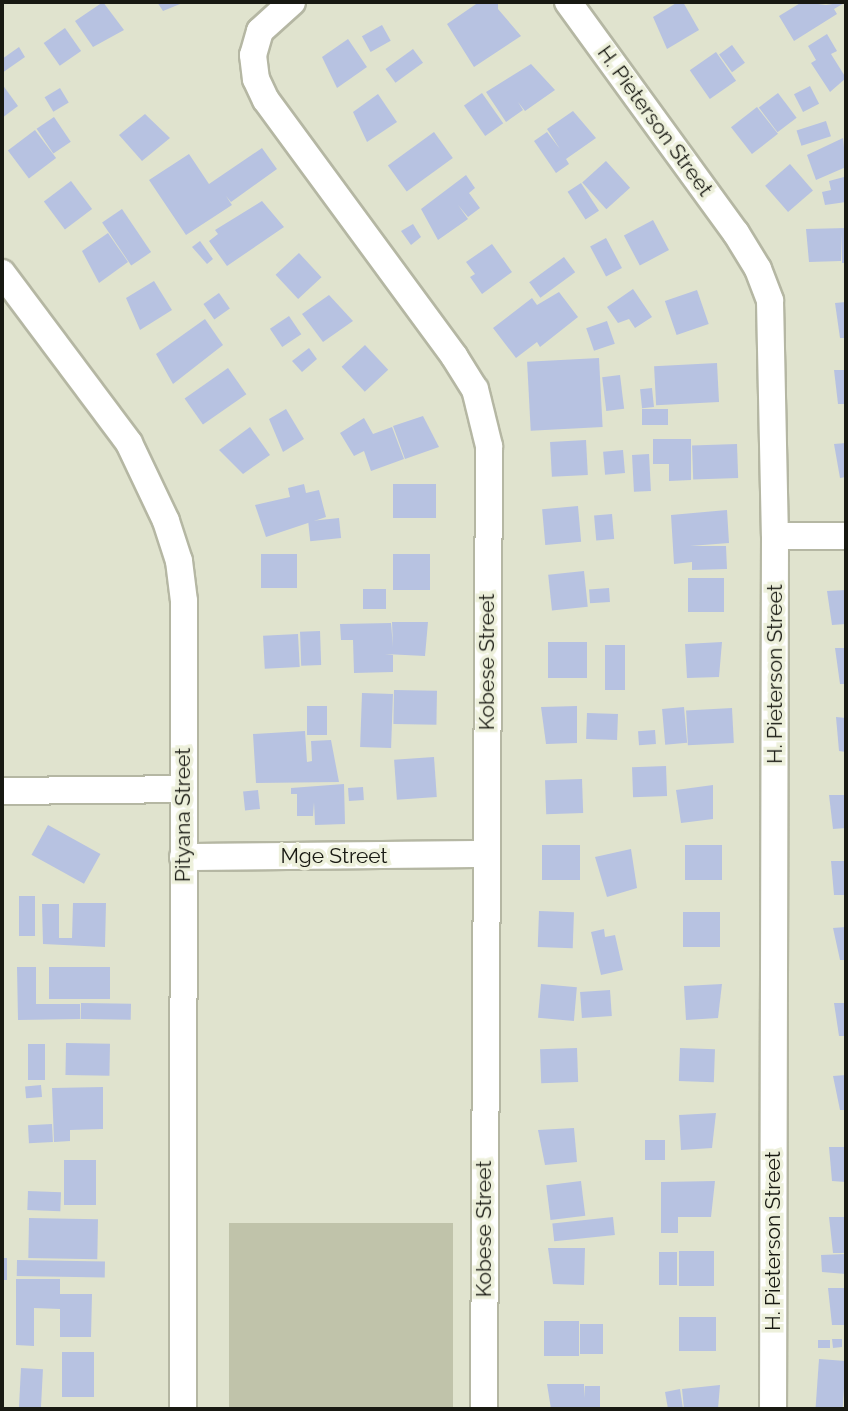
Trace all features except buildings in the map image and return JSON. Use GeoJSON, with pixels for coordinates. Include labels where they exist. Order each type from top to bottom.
{"type":"FeatureCollection","features":[{"type":"Feature","properties":{"kind":"street","name":"Kobese Street"},"geometry":{"type":"LineString","coordinates":[[292,2],[260,31],[253,55],[256,79],[266,100],[454,356],[475,389],[484,414],[489,446],[484,1409]]}},
{"type":"Feature","properties":{"kind":"street","name":"H. Pieterson Street"},"geometry":{"type":"LineString","coordinates":[[569,2],[758,269],[769,301],[773,336],[775,536],[772,1409]]}},
{"type":"Feature","properties":{"kind":"street","name":"Pityana Street"},"geometry":{"type":"LineString","coordinates":[[2,273],[129,443],[166,521],[179,561],[184,601],[183,1409]]}},
{"type":"Feature","properties":{"kind":"street"},"geometry":{"type":"LineString","coordinates":[[775,536],[846,536]]}},
{"type":"Feature","properties":{"kind":"street"},"geometry":{"type":"LineString","coordinates":[[2,791],[183,789]]}},
{"type":"Feature","properties":{"kind":"street","name":"Mge Street"},"geometry":{"type":"LineString","coordinates":[[183,857],[485,854]]}},
{"type":"Feature","properties":{"kind":"green space"},"geometry":{"type":"Polygon","coordinates":[[[229,1223],[453,1223],[453,1409],[229,1409],[229,1223]]]}}]}
